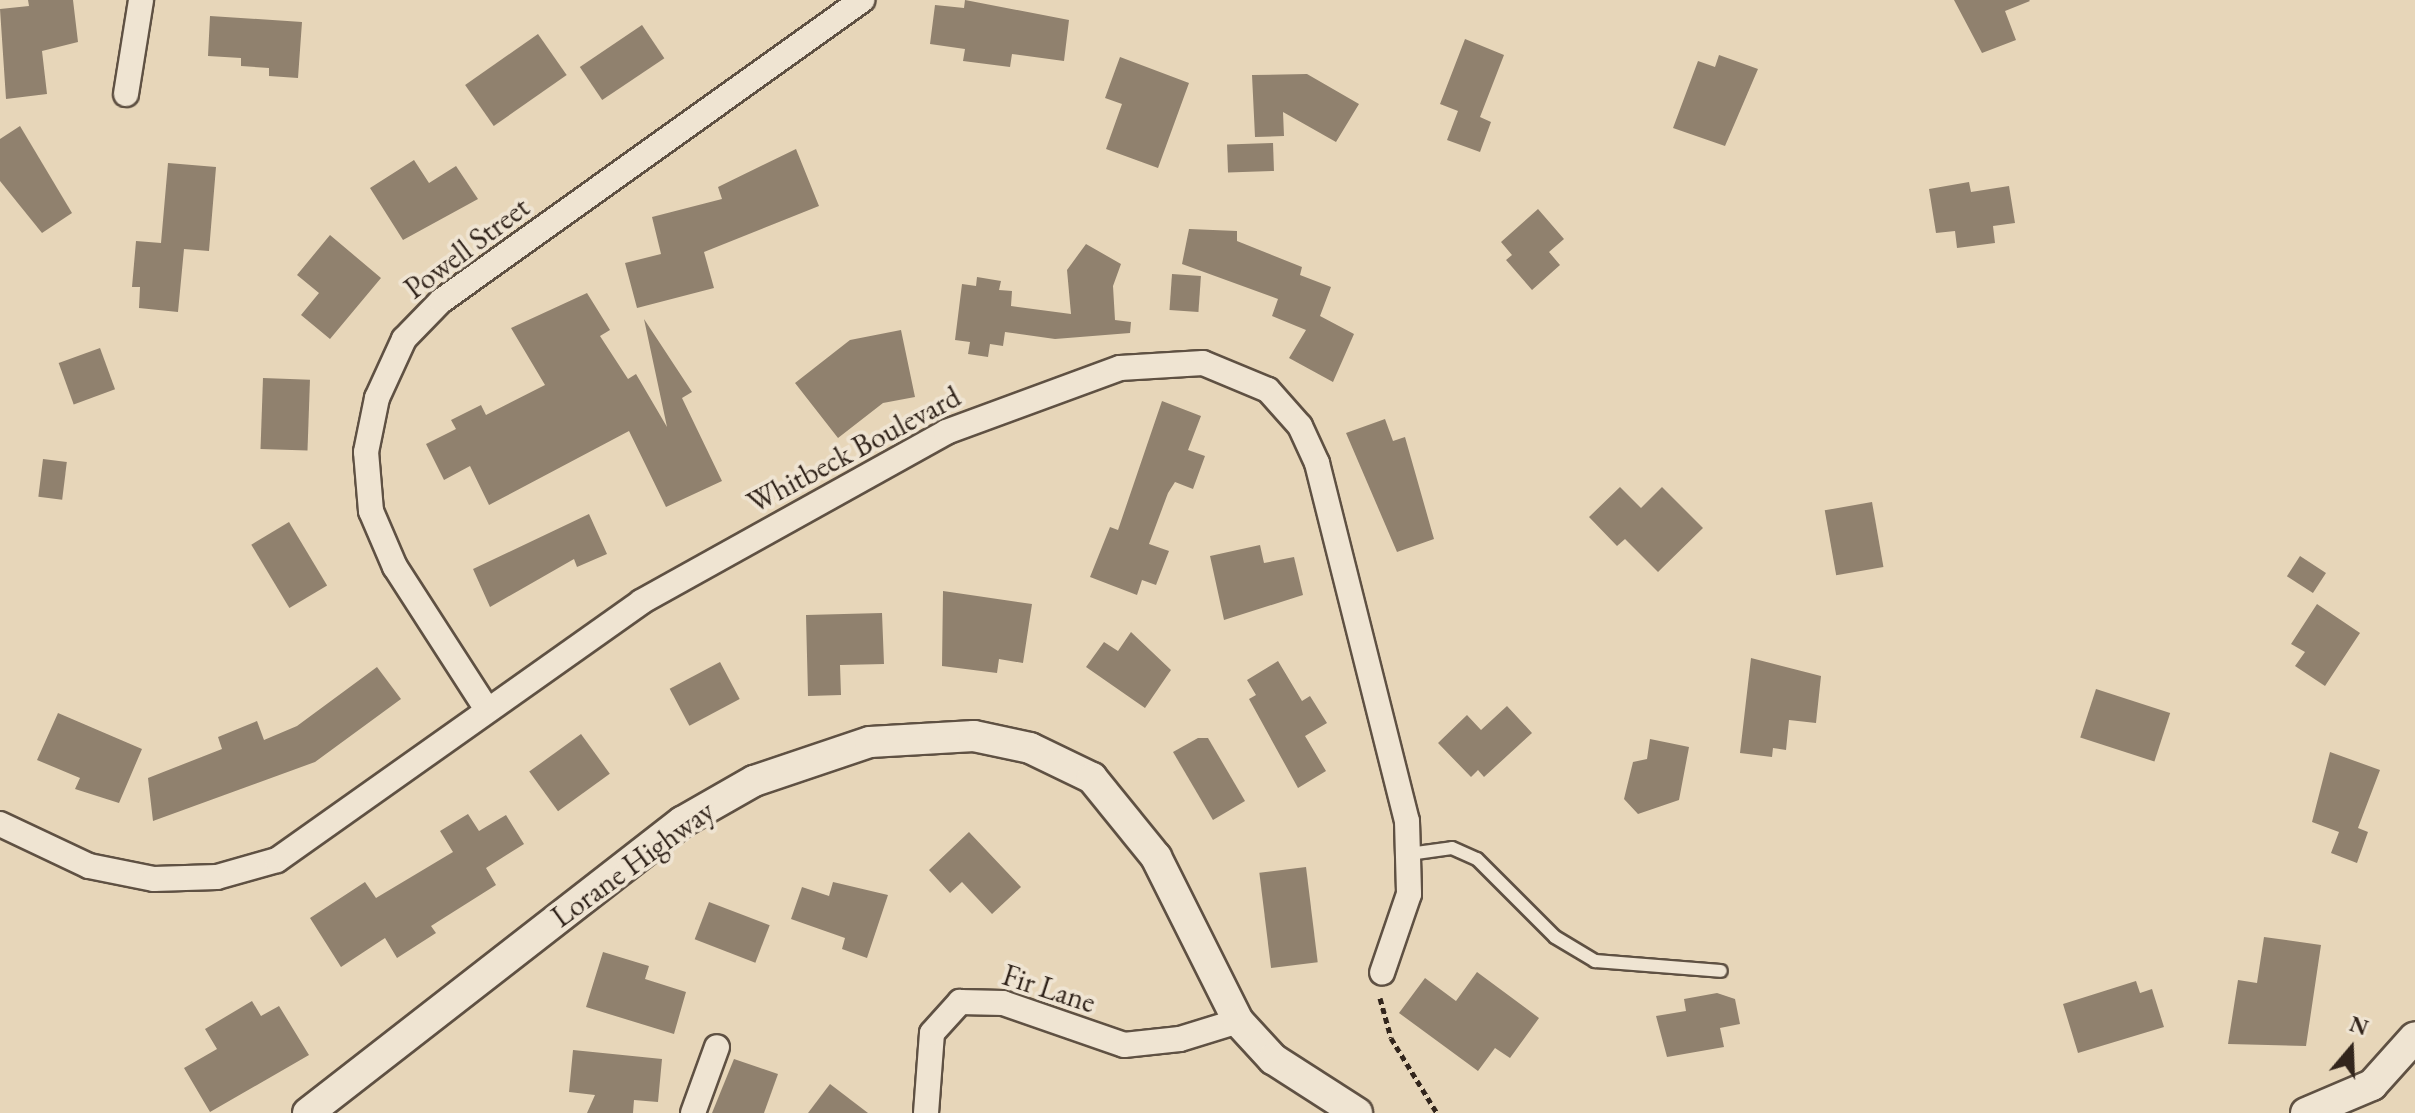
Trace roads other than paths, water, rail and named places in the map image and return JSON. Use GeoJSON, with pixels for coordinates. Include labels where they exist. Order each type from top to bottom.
{"type":"FeatureCollection","features":[{"type":"Feature","properties":{"kind":"street"},"geometry":{"type":"LineString","coordinates":[[126,94],[141,0]]}},
{"type":"Feature","properties":{"kind":"street","name":"Powell Street"},"geometry":{"type":"LineString","coordinates":[[486,708],[395,567],[371,511],[366,452],[377,398],[404,339],[441,301],[862,0]]}},
{"type":"Feature","properties":{"kind":"street","name":"Whitbeck Boulevard"},"geometry":{"type":"LineString","coordinates":[[0,824],[89,866],[154,879],[217,877],[277,860],[326,831],[486,708],[641,602],[946,432],[1120,368],[1203,363],[1268,390],[1309,444],[1407,821],[1409,894],[1382,973]]}},
{"type":"Feature","properties":{"kind":"street","name":"Lorane Highway"},"geometry":{"type":"LineString","coordinates":[[308,1113],[682,822],[818,755],[922,736],[974,736],[1030,748],[1092,778],[1156,857],[1238,1021],[1273,1059],[1331,1104],[1357,1113]]}},
{"type":"Feature","properties":{"kind":"street","name":"Fir Lane"},"geometry":{"type":"LineString","coordinates":[[926,1113],[932,1033],[960,1002],[1003,1003],[1124,1045],[1180,1039],[1238,1021]]}},
{"type":"Feature","properties":{"kind":"street"},"geometry":{"type":"LineString","coordinates":[[2306,1113],[2372,1085],[2415,1037]]}},
{"type":"Feature","properties":{"kind":"street"},"geometry":{"type":"LineString","coordinates":[[693,1113],[717,1047]]}},
{"type":"Feature","properties":{"kind":"lane"},"geometry":{"type":"LineString","coordinates":[[1409,854],[1452,848],[1477,859],[1555,937],[1595,961],[1721,971]]}}]}
